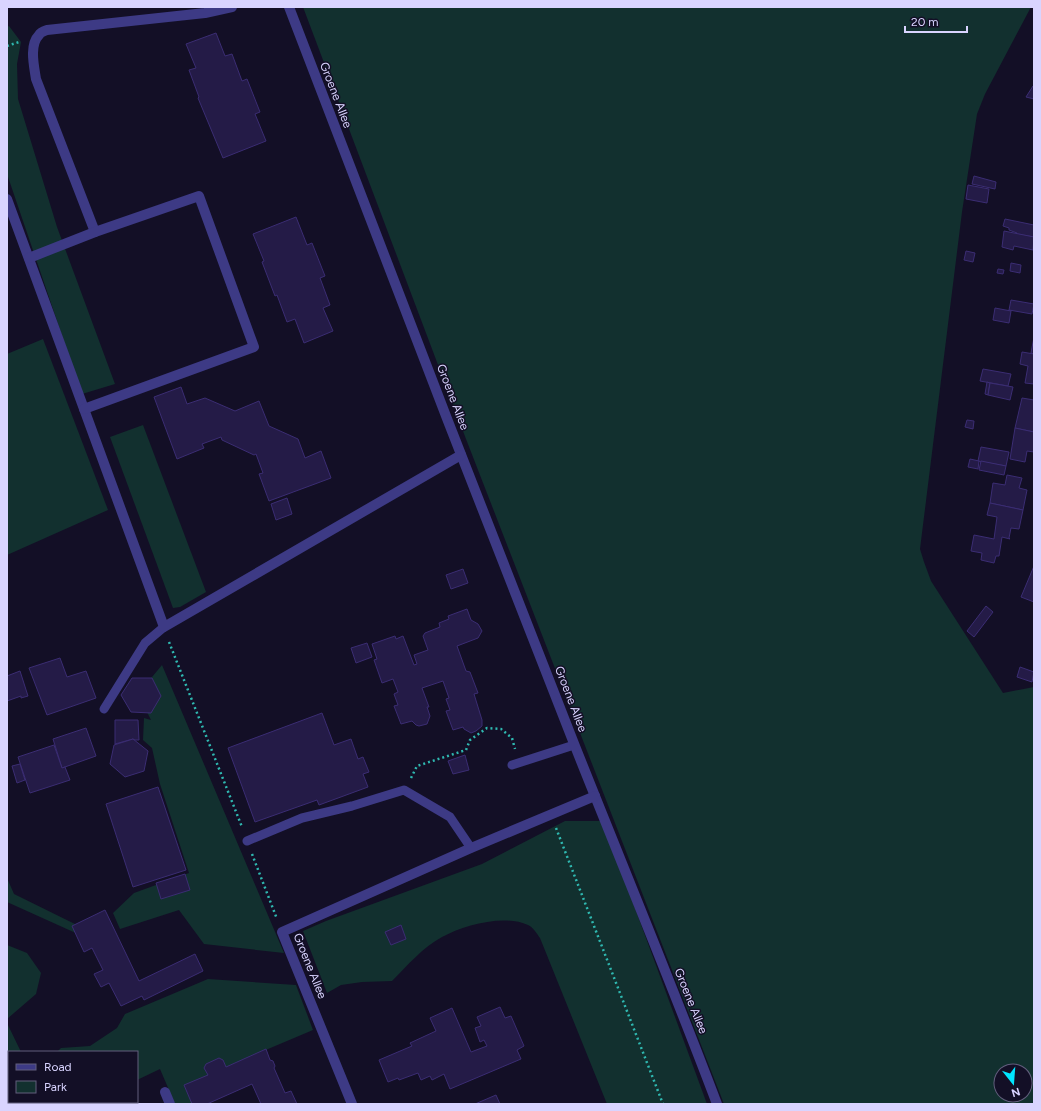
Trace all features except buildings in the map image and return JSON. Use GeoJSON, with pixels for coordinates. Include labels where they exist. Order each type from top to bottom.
{"type":"FeatureCollection","features":[{"type":"Feature","properties":{"kind":"street"},"geometry":{"type":"LineString","coordinates":[[95,232],[36,79],[33,62],[34,44],[38,35],[47,30],[205,13],[232,7]]}},
{"type":"Feature","properties":{"kind":"street","name":"Groene Allee"},"geometry":{"type":"LineString","coordinates":[[288,7],[574,745],[688,1027],[717,1104]]}},
{"type":"Feature","properties":{"kind":"street"},"geometry":{"type":"LineString","coordinates":[[29,258],[95,232],[199,196],[254,347],[84,409]]}},
{"type":"Feature","properties":{"kind":"street"},"geometry":{"type":"LineString","coordinates":[[7,199],[164,627],[461,455]]}},
{"type":"Feature","properties":{"kind":"street","name":"Groene Allee"},"geometry":{"type":"LineString","coordinates":[[352,1104],[282,932],[471,848],[595,796]]}},
{"type":"Feature","properties":{"kind":"street"},"geometry":{"type":"LineString","coordinates":[[165,1092],[170,1104]]}},
{"type":"Feature","properties":{"kind":"lane"},"geometry":{"type":"LineString","coordinates":[[104,709],[145,643],[164,627]]}},
{"type":"Feature","properties":{"kind":"lane"},"geometry":{"type":"LineString","coordinates":[[516,764],[574,745]]}},
{"type":"Feature","properties":{"kind":"lane"},"geometry":{"type":"LineString","coordinates":[[247,841],[302,818],[352,806],[404,790],[450,817],[471,848]]}},
{"type":"Feature","properties":{"kind":"path"},"geometry":{"type":"LineString","coordinates":[[172,650],[282,932]]}},
{"type":"Feature","properties":{"kind":"path"},"geometry":{"type":"LineString","coordinates":[[404,790],[417,766],[466,750],[470,740],[488,728],[501,729],[512,738],[516,764]]}},
{"type":"Feature","properties":{"kind":"path"},"geometry":{"type":"LineString","coordinates":[[550,814],[663,1104]]}},
{"type":"Feature","properties":{"kind":"green space"},"geometry":{"type":"Polygon","coordinates":[[[303,7],[1031,7],[985,94],[977,114],[962,212],[920,549],[931,581],[1003,693],[1034,687],[1034,1104],[724,1104],[466,439],[303,7]]]}},
{"type":"Feature","properties":{"kind":"green space"},"geometry":{"type":"Polygon","coordinates":[[[9,26],[21,42],[17,64],[18,99],[57,227],[115,384],[82,394],[7,174],[7,27],[9,26]]]}},
{"type":"Feature","properties":{"kind":"green space"},"geometry":{"type":"Polygon","coordinates":[[[43,339],[108,510],[7,555],[7,354],[43,339]]]}},
{"type":"Feature","properties":{"kind":"green space"},"geometry":{"type":"Polygon","coordinates":[[[143,425],[206,592],[180,607],[173,608],[110,437],[143,425]]]}},
{"type":"Feature","properties":{"kind":"green space"},"geometry":{"type":"Polygon","coordinates":[[[162,665],[284,953],[204,944],[179,910],[120,929],[113,913],[134,893],[189,873],[160,784],[152,748],[143,740],[144,718],[151,720],[138,694],[162,665]]]}},
{"type":"Feature","properties":{"kind":"green space"},"geometry":{"type":"Polygon","coordinates":[[[565,821],[603,821],[707,1104],[607,1104],[540,938],[530,926],[518,922],[484,922],[461,929],[442,937],[428,946],[392,981],[362,982],[341,985],[327,993],[303,931],[326,921],[482,864],[565,821]]]}},
{"type":"Feature","properties":{"kind":"green space"},"geometry":{"type":"Polygon","coordinates":[[[7,878],[14,894],[83,928],[89,939],[7,902],[7,878]]]}},
{"type":"Feature","properties":{"kind":"green space"},"geometry":{"type":"Polygon","coordinates":[[[7,945],[27,953],[41,973],[36,994],[7,1019],[7,945]]]}},
{"type":"Feature","properties":{"kind":"green space"},"geometry":{"type":"Polygon","coordinates":[[[208,979],[296,985],[313,1030],[188,1086],[194,1104],[175,1104],[160,1069],[138,1080],[138,1051],[58,1051],[61,1048],[90,1046],[117,1028],[125,1014],[208,979]]]}},
{"type":"Feature","properties":{"kind":"green space"},"geometry":{"type":"Polygon","coordinates":[[[7,1023],[21,1051],[8,1051],[8,1103],[100,1104],[7,1104],[7,1023]]]}}]}
